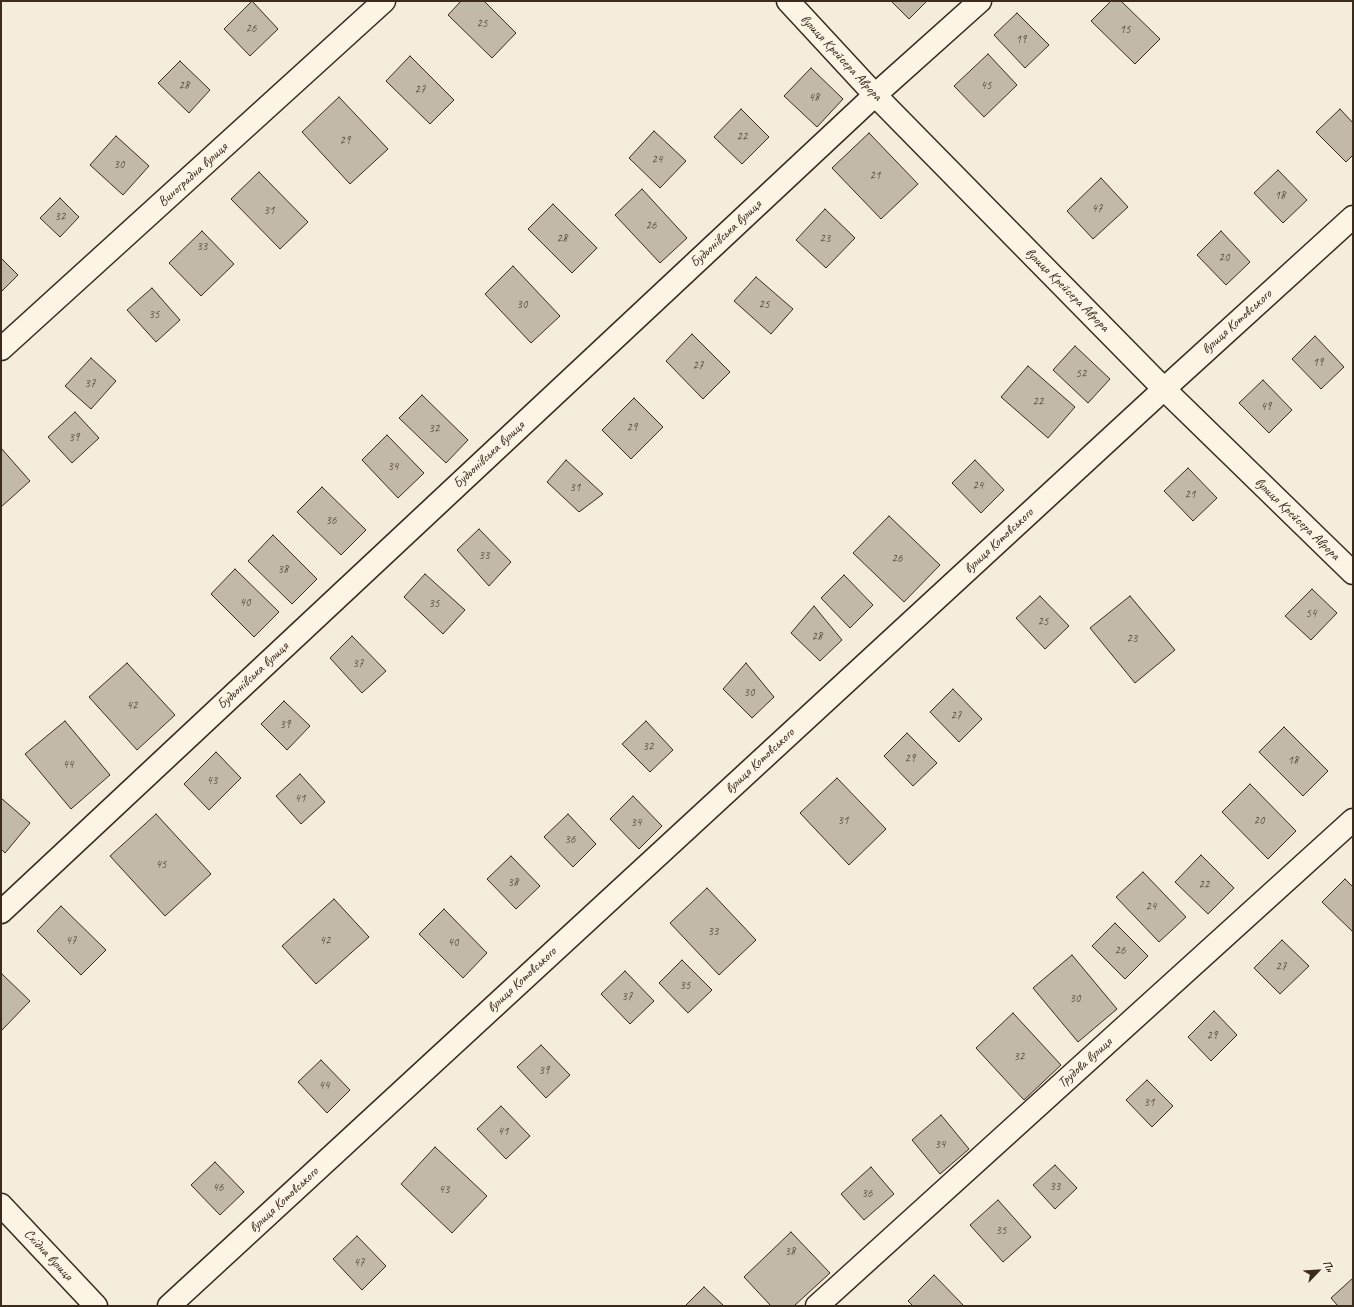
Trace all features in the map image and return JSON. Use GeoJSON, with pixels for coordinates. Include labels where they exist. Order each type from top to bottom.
{"type":"FeatureCollection","features":[{"type":"Feature","properties":{"kind":"street","name":"Виноградна вулиця"},"geometry":{"type":"LineString","coordinates":[[1,349],[384,1]]}},
{"type":"Feature","properties":{"kind":"street","name":"вулиця Крейсера Аврора"},"geometry":{"type":"LineString","coordinates":[[788,1],[875,94],[1164,389],[1353,573]]}},
{"type":"Feature","properties":{"kind":"street","name":"Будьонівська вулиця"},"geometry":{"type":"LineString","coordinates":[[1,912],[875,94],[980,1]]}},
{"type":"Feature","properties":{"kind":"street","name":"вулиця Котовського"},"geometry":{"type":"LineString","coordinates":[[169,1306],[1164,389],[1353,217]]}},
{"type":"Feature","properties":{"kind":"street","name":"Трудова вулиця"},"geometry":{"type":"LineString","coordinates":[[817,1306],[1353,820]]}},
{"type":"Feature","properties":{"kind":"street","name":"Східна вулиця"},"geometry":{"type":"LineString","coordinates":[[1,1205],[96,1306]]}},
{"type":"Feature","properties":{"kind":"building"},"geometry":{"type":"Polygon","coordinates":[[[252,1],[278,29],[250,56],[224,29],[252,1]]]}},
{"type":"Feature","properties":{"kind":"building"},"geometry":{"type":"Polygon","coordinates":[[[461,1],[484,1],[516,33],[492,58],[448,15],[461,1]]]}},
{"type":"Feature","properties":{"kind":"building"},"geometry":{"type":"Polygon","coordinates":[[[891,1],[927,1],[909,19],[891,1]]]}},
{"type":"Feature","properties":{"kind":"building"},"geometry":{"type":"Polygon","coordinates":[[[1111,1],[1121,1],[1160,39],[1135,64],[1091,21],[1111,1]]]}},
{"type":"Feature","properties":{"kind":"building"},"geometry":{"type":"Polygon","coordinates":[[[1017,13],[1049,45],[1025,68],[994,35],[1017,13]]]}},
{"type":"Feature","properties":{"kind":"building"},"geometry":{"type":"Polygon","coordinates":[[[988,54],[1017,85],[984,117],[954,86],[988,54]]]}},
{"type":"Feature","properties":{"kind":"building"},"geometry":{"type":"Polygon","coordinates":[[[410,56],[454,100],[430,124],[386,81],[410,56]]]}},
{"type":"Feature","properties":{"kind":"building"},"geometry":{"type":"Polygon","coordinates":[[[180,61],[210,90],[189,113],[158,83],[180,61]]]}},
{"type":"Feature","properties":{"kind":"building"},"geometry":{"type":"Polygon","coordinates":[[[811,68],[843,99],[817,127],[784,96],[811,68]]]}},
{"type":"Feature","properties":{"kind":"building"},"geometry":{"type":"Polygon","coordinates":[[[339,97],[388,149],[350,184],[302,132],[339,97]]]}},
{"type":"Feature","properties":{"kind":"building"},"geometry":{"type":"Polygon","coordinates":[[[741,109],[769,137],[742,164],[714,137],[741,109]]]}},
{"type":"Feature","properties":{"kind":"building"},"geometry":{"type":"Polygon","coordinates":[[[1340,109],[1353,123],[1353,155],[1346,162],[1316,132],[1340,109]]]}},
{"type":"Feature","properties":{"kind":"building"},"geometry":{"type":"Polygon","coordinates":[[[654,131],[686,161],[660,188],[629,158],[654,131]]]}},
{"type":"Feature","properties":{"kind":"building"},"geometry":{"type":"Polygon","coordinates":[[[869,133],[918,184],[881,219],[832,168],[869,133]]]}},
{"type":"Feature","properties":{"kind":"building"},"geometry":{"type":"Polygon","coordinates":[[[116,136],[149,166],[123,195],[90,165],[116,136]]]}},
{"type":"Feature","properties":{"kind":"building"},"geometry":{"type":"Polygon","coordinates":[[[1278,170],[1307,200],[1283,223],[1254,193],[1278,170]]]}},
{"type":"Feature","properties":{"kind":"building"},"geometry":{"type":"Polygon","coordinates":[[[259,172],[308,222],[280,249],[231,199],[259,172]]]}},
{"type":"Feature","properties":{"kind":"building"},"geometry":{"type":"Polygon","coordinates":[[[1101,178],[1128,207],[1093,239],[1067,211],[1101,178]]]}},
{"type":"Feature","properties":{"kind":"building"},"geometry":{"type":"Polygon","coordinates":[[[642,189],[687,238],[660,263],[615,215],[642,189]]]}},
{"type":"Feature","properties":{"kind":"building"},"geometry":{"type":"Polygon","coordinates":[[[60,198],[79,217],[60,237],[40,218],[60,198]]]}},
{"type":"Feature","properties":{"kind":"building"},"geometry":{"type":"Polygon","coordinates":[[[553,204],[597,248],[572,273],[528,229],[553,204]]]}},
{"type":"Feature","properties":{"kind":"building"},"geometry":{"type":"Polygon","coordinates":[[[825,209],[855,238],[826,268],[796,240],[825,209]]]}},
{"type":"Feature","properties":{"kind":"building"},"geometry":{"type":"Polygon","coordinates":[[[202,231],[234,264],[201,296],[169,263],[202,231]]]}},
{"type":"Feature","properties":{"kind":"building"},"geometry":{"type":"Polygon","coordinates":[[[1221,231],[1250,262],[1226,285],[1197,255],[1221,231]]]}},
{"type":"Feature","properties":{"kind":"building"},"geometry":{"type":"Polygon","coordinates":[[[1,258],[18,275],[1,292],[1,258]]]}},
{"type":"Feature","properties":{"kind":"building"},"geometry":{"type":"Polygon","coordinates":[[[513,266],[560,316],[531,343],[485,294],[513,266]]]}},
{"type":"Feature","properties":{"kind":"building"},"geometry":{"type":"Polygon","coordinates":[[[756,277],[793,309],[771,334],[734,301],[756,277]]]}},
{"type":"Feature","properties":{"kind":"building"},"geometry":{"type":"Polygon","coordinates":[[[152,288],[180,320],[156,342],[127,310],[152,288]]]}},
{"type":"Feature","properties":{"kind":"building"},"geometry":{"type":"Polygon","coordinates":[[[692,334],[730,372],[703,399],[666,361],[692,334]]]}},
{"type":"Feature","properties":{"kind":"building"},"geometry":{"type":"Polygon","coordinates":[[[1315,336],[1344,367],[1321,389],[1292,359],[1315,336]]]}},
{"type":"Feature","properties":{"kind":"building"},"geometry":{"type":"Polygon","coordinates":[[[1075,346],[1110,379],[1088,403],[1053,370],[1075,346]]]}},
{"type":"Feature","properties":{"kind":"building"},"geometry":{"type":"Polygon","coordinates":[[[91,358],[116,381],[91,409],[65,386],[91,358]]]}},
{"type":"Feature","properties":{"kind":"building"},"geometry":{"type":"Polygon","coordinates":[[[1028,366],[1075,407],[1048,438],[1001,397],[1028,366]]]}},
{"type":"Feature","properties":{"kind":"building"},"geometry":{"type":"Polygon","coordinates":[[[1263,380],[1292,410],[1269,433],[1239,403],[1263,380]]]}},
{"type":"Feature","properties":{"kind":"building"},"geometry":{"type":"Polygon","coordinates":[[[422,395],[468,440],[446,463],[399,418],[422,395]]]}},
{"type":"Feature","properties":{"kind":"building"},"geometry":{"type":"Polygon","coordinates":[[[634,398],[663,427],[631,459],[602,430],[634,398]]]}},
{"type":"Feature","properties":{"kind":"building"},"geometry":{"type":"Polygon","coordinates":[[[75,412],[99,438],[72,463],[48,437],[75,412]]]}},
{"type":"Feature","properties":{"kind":"building"},"geometry":{"type":"Polygon","coordinates":[[[387,435],[424,473],[398,498],[362,460],[387,435]]]}},
{"type":"Feature","properties":{"kind":"building"},"geometry":{"type":"Polygon","coordinates":[[[1,448],[30,481],[1,507],[1,448]]]}},
{"type":"Feature","properties":{"kind":"building"},"geometry":{"type":"Polygon","coordinates":[[[566,460],[603,494],[579,512],[547,482],[566,460]]]}},
{"type":"Feature","properties":{"kind":"building"},"geometry":{"type":"Polygon","coordinates":[[[975,460],[1004,490],[981,513],[952,483],[975,460]]]}},
{"type":"Feature","properties":{"kind":"building"},"geometry":{"type":"Polygon","coordinates":[[[1188,468],[1217,498],[1193,521],[1164,491],[1188,468]]]}},
{"type":"Feature","properties":{"kind":"building"},"geometry":{"type":"Polygon","coordinates":[[[322,487],[366,530],[341,555],[297,512],[322,487]]]}},
{"type":"Feature","properties":{"kind":"building"},"geometry":{"type":"Polygon","coordinates":[[[889,516],[940,565],[904,602],[853,553],[889,516]]]}},
{"type":"Feature","properties":{"kind":"building"},"geometry":{"type":"Polygon","coordinates":[[[479,529],[511,562],[489,586],[457,550],[479,529]]]}},
{"type":"Feature","properties":{"kind":"building"},"geometry":{"type":"Polygon","coordinates":[[[273,535],[317,579],[292,604],[248,561],[273,535]]]}},
{"type":"Feature","properties":{"kind":"building"},"geometry":{"type":"Polygon","coordinates":[[[235,569],[279,612],[254,637],[211,594],[235,569]]]}},
{"type":"Feature","properties":{"kind":"building"},"geometry":{"type":"Polygon","coordinates":[[[425,574],[465,610],[443,634],[404,597],[425,574]]]}},
{"type":"Feature","properties":{"kind":"building"},"geometry":{"type":"Polygon","coordinates":[[[844,575],[873,605],[850,628],[821,598],[844,575]]]}},
{"type":"Feature","properties":{"kind":"building"},"geometry":{"type":"Polygon","coordinates":[[[1312,589],[1337,613],[1311,640],[1285,616],[1312,589]]]}},
{"type":"Feature","properties":{"kind":"building"},"geometry":{"type":"Polygon","coordinates":[[[1040,596],[1069,626],[1045,649],[1016,618],[1040,596]]]}},
{"type":"Feature","properties":{"kind":"building"},"geometry":{"type":"Polygon","coordinates":[[[1130,596],[1175,650],[1135,683],[1090,628],[1130,596]]]}},
{"type":"Feature","properties":{"kind":"building"},"geometry":{"type":"Polygon","coordinates":[[[814,606],[842,640],[820,661],[791,633],[814,606]]]}},
{"type":"Feature","properties":{"kind":"building"},"geometry":{"type":"Polygon","coordinates":[[[352,636],[386,671],[362,693],[330,658],[352,636]]]}},
{"type":"Feature","properties":{"kind":"building"},"geometry":{"type":"Polygon","coordinates":[[[127,663],[175,715],[137,750],[89,697],[127,663]]]}},
{"type":"Feature","properties":{"kind":"building"},"geometry":{"type":"Polygon","coordinates":[[[746,663],[774,697],[752,718],[723,689],[746,663]]]}},
{"type":"Feature","properties":{"kind":"building"},"geometry":{"type":"Polygon","coordinates":[[[953,689],[982,719],[959,742],[930,712],[953,689]]]}},
{"type":"Feature","properties":{"kind":"building"},"geometry":{"type":"Polygon","coordinates":[[[284,701],[310,726],[287,750],[261,724],[284,701]]]}},
{"type":"Feature","properties":{"kind":"building"},"geometry":{"type":"Polygon","coordinates":[[[65,721],[110,775],[71,809],[25,754],[65,721]]]}},
{"type":"Feature","properties":{"kind":"building"},"geometry":{"type":"Polygon","coordinates":[[[646,721],[673,750],[650,772],[622,744],[646,721]]]}},
{"type":"Feature","properties":{"kind":"building"},"geometry":{"type":"Polygon","coordinates":[[[1284,727],[1328,771],[1303,796],[1259,752],[1284,727]]]}},
{"type":"Feature","properties":{"kind":"building"},"geometry":{"type":"Polygon","coordinates":[[[907,733],[937,763],[913,786],[884,756],[907,733]]]}},
{"type":"Feature","properties":{"kind":"building"},"geometry":{"type":"Polygon","coordinates":[[[216,752],[241,778],[209,810],[184,784],[216,752]]]}},
{"type":"Feature","properties":{"kind":"building"},"geometry":{"type":"Polygon","coordinates":[[[300,774],[325,802],[301,824],[276,796],[300,774]]]}},
{"type":"Feature","properties":{"kind":"building"},"geometry":{"type":"Polygon","coordinates":[[[837,778],[886,829],[849,865],[800,813],[837,778]]]}},
{"type":"Feature","properties":{"kind":"building"},"geometry":{"type":"Polygon","coordinates":[[[1250,784],[1296,831],[1268,859],[1222,812],[1250,784]]]}},
{"type":"Feature","properties":{"kind":"building"},"geometry":{"type":"Polygon","coordinates":[[[633,796],[662,826],[639,849],[610,819],[633,796]]]}},
{"type":"Feature","properties":{"kind":"building"},"geometry":{"type":"Polygon","coordinates":[[[1,798],[30,823],[5,853],[1,849],[1,798]]]}},
{"type":"Feature","properties":{"kind":"building"},"geometry":{"type":"Polygon","coordinates":[[[156,814],[211,874],[165,916],[110,856],[156,814]]]}},
{"type":"Feature","properties":{"kind":"building"},"geometry":{"type":"Polygon","coordinates":[[[568,814],[596,844],[573,867],[544,837],[568,814]]]}},
{"type":"Feature","properties":{"kind":"building"},"geometry":{"type":"Polygon","coordinates":[[[1201,855],[1234,888],[1208,914],[1175,882],[1201,855]]]}},
{"type":"Feature","properties":{"kind":"building"},"geometry":{"type":"Polygon","coordinates":[[[511,856],[540,886],[516,909],[487,879],[511,856]]]}},
{"type":"Feature","properties":{"kind":"building"},"geometry":{"type":"Polygon","coordinates":[[[1143,872],[1186,917],[1159,942],[1116,897],[1143,872]]]}},
{"type":"Feature","properties":{"kind":"building"},"geometry":{"type":"Polygon","coordinates":[[[1345,879],[1353,887],[1353,932],[1322,902],[1345,879]]]}},
{"type":"Feature","properties":{"kind":"building"},"geometry":{"type":"Polygon","coordinates":[[[707,888],[756,940],[719,975],[670,923],[707,888]]]}},
{"type":"Feature","properties":{"kind":"building"},"geometry":{"type":"Polygon","coordinates":[[[334,899],[369,937],[316,984],[282,946],[334,899]]]}},
{"type":"Feature","properties":{"kind":"building"},"geometry":{"type":"Polygon","coordinates":[[[61,906],[106,950],[81,975],[37,931],[61,906]]]}},
{"type":"Feature","properties":{"kind":"building"},"geometry":{"type":"Polygon","coordinates":[[[444,909],[487,953],[463,978],[419,934],[444,909]]]}},
{"type":"Feature","properties":{"kind":"building"},"geometry":{"type":"Polygon","coordinates":[[[1115,923],[1148,956],[1125,979],[1092,946],[1115,923]]]}},
{"type":"Feature","properties":{"kind":"building"},"geometry":{"type":"Polygon","coordinates":[[[1282,940],[1309,966],[1280,994],[1254,968],[1282,940]]]}},
{"type":"Feature","properties":{"kind":"building"},"geometry":{"type":"Polygon","coordinates":[[[1072,955],[1117,1009],[1078,1042],[1033,988],[1072,955]]]}},
{"type":"Feature","properties":{"kind":"building"},"geometry":{"type":"Polygon","coordinates":[[[682,960],[712,990],[688,1013],[659,983],[682,960]]]}},
{"type":"Feature","properties":{"kind":"building"},"geometry":{"type":"Polygon","coordinates":[[[625,971],[654,1001],[630,1024],[601,994],[625,971]]]}},
{"type":"Feature","properties":{"kind":"building"},"geometry":{"type":"Polygon","coordinates":[[[2,974],[30,1001],[1,1031],[1,976],[2,974]]]}},
{"type":"Feature","properties":{"kind":"building"},"geometry":{"type":"Polygon","coordinates":[[[1214,1011],[1237,1035],[1211,1061],[1188,1037],[1214,1011]]]}},
{"type":"Feature","properties":{"kind":"building"},"geometry":{"type":"Polygon","coordinates":[[[1013,1013],[1061,1065],[1024,1100],[976,1048],[1013,1013]]]}},
{"type":"Feature","properties":{"kind":"building"},"geometry":{"type":"Polygon","coordinates":[[[541,1045],[570,1075],[546,1098],[517,1067],[541,1045]]]}},
{"type":"Feature","properties":{"kind":"building"},"geometry":{"type":"Polygon","coordinates":[[[321,1060],[350,1090],[327,1113],[298,1082],[321,1060]]]}},
{"type":"Feature","properties":{"kind":"building"},"geometry":{"type":"Polygon","coordinates":[[[1147,1080],[1173,1106],[1152,1127],[1126,1100],[1147,1080]]]}},
{"type":"Feature","properties":{"kind":"building"},"geometry":{"type":"Polygon","coordinates":[[[501,1106],[530,1136],[506,1159],[477,1129],[501,1106]]]}},
{"type":"Feature","properties":{"kind":"building"},"geometry":{"type":"Polygon","coordinates":[[[941,1115],[969,1149],[940,1174],[912,1140],[941,1115]]]}},
{"type":"Feature","properties":{"kind":"building"},"geometry":{"type":"Polygon","coordinates":[[[435,1147],[487,1196],[452,1233],[401,1184],[435,1147]]]}},
{"type":"Feature","properties":{"kind":"building"},"geometry":{"type":"Polygon","coordinates":[[[215,1162],[244,1192],[220,1215],[191,1185],[215,1162]]]}},
{"type":"Feature","properties":{"kind":"building"},"geometry":{"type":"Polygon","coordinates":[[[1055,1165],[1077,1188],[1055,1209],[1033,1185],[1055,1165]]]}},
{"type":"Feature","properties":{"kind":"building"},"geometry":{"type":"Polygon","coordinates":[[[871,1167],[894,1194],[864,1220],[841,1194],[871,1167]]]}},
{"type":"Feature","properties":{"kind":"building"},"geometry":{"type":"Polygon","coordinates":[[[998,1200],[1031,1237],[1003,1262],[970,1225],[998,1200]]]}},
{"type":"Feature","properties":{"kind":"building"},"geometry":{"type":"Polygon","coordinates":[[[791,1232],[830,1273],[794,1306],[771,1306],[744,1277],[791,1232]]]}},
{"type":"Feature","properties":{"kind":"building"},"geometry":{"type":"Polygon","coordinates":[[[357,1236],[386,1266],[362,1290],[333,1259],[357,1236]]]}},
{"type":"Feature","properties":{"kind":"building"},"geometry":{"type":"Polygon","coordinates":[[[934,1275],[964,1306],[913,1306],[908,1301],[934,1275]]]}},
{"type":"Feature","properties":{"kind":"building"},"geometry":{"type":"Polygon","coordinates":[[[1353,1278],[1353,1306],[1338,1306],[1331,1298],[1353,1278]]]}},
{"type":"Feature","properties":{"kind":"building"},"geometry":{"type":"Polygon","coordinates":[[[704,1287],[724,1306],[685,1306],[704,1287]]]}}]}
